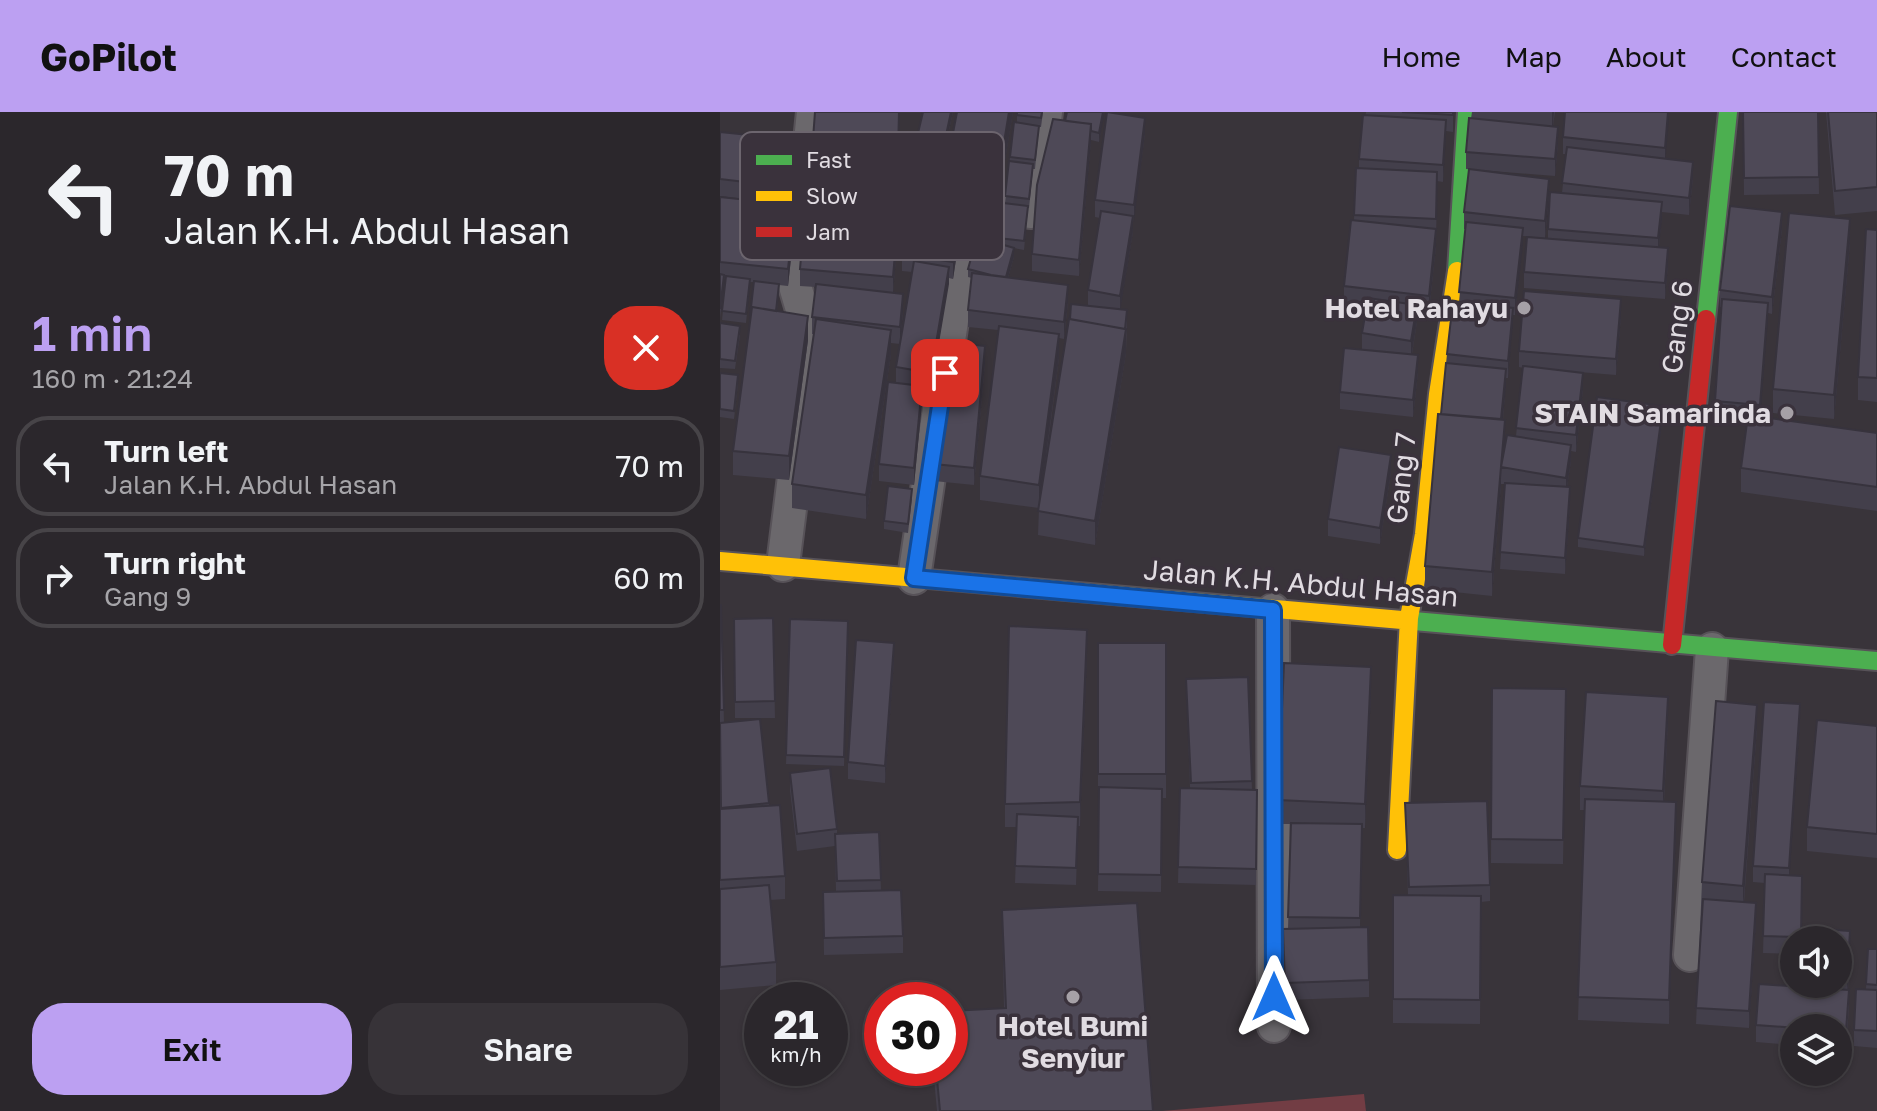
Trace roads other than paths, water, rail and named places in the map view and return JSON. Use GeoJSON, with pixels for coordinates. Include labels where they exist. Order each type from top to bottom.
{"type":"FeatureCollection","features":[{"type":"Feature","properties":{"kind":"street"},"geometry":{"type":"LineString","coordinates":[[811,132],[813,112]]}},
{"type":"Feature","properties":{"kind":"street"},"geometry":{"type":"LineString","coordinates":[[1004,209],[1032,212],[1046,112]]}},
{"type":"Feature","properties":{"kind":"street","name":"Gang 7"},"geometry":{"type":"LineString","coordinates":[[1397,850],[1409,618],[1424,534],[1438,394],[1456,281],[1467,112]]}},
{"type":"Feature","properties":{"kind":"street","name":"Gang 6"},"geometry":{"type":"LineString","coordinates":[[1672,645],[1680,520],[1721,202],[1728,112]]}},
{"type":"Feature","properties":{"kind":"street"},"geometry":{"type":"LineString","coordinates":[[783,565],[811,340],[795,286],[798,260]]}},
{"type":"Feature","properties":{"kind":"street"},"geometry":{"type":"LineString","coordinates":[[914,578],[961,260]]}},
{"type":"Feature","properties":{"kind":"street","name":"Jalan K.H. Abdul Hasan"},"geometry":{"type":"LineString","coordinates":[[720,561],[1273,610],[1409,618],[1712,649],[1877,661]]}},
{"type":"Feature","properties":{"kind":"street"},"geometry":{"type":"LineString","coordinates":[[1273,610],[1274,1026]]}},
{"type":"Feature","properties":{"kind":"street"},"geometry":{"type":"LineString","coordinates":[[1690,955],[1712,649]]}},
{"type":"Feature","properties":{"kind":"place","name":"Hotel Rahayu"},"geometry":{"type":"Point","coordinates":[1524,308]}},
{"type":"Feature","properties":{"kind":"place","name":"STAIN Samarinda"},"geometry":{"type":"Point","coordinates":[1787,413]}},
{"type":"Feature","properties":{"kind":"place","name":"Hotel Bumi Senyiur"},"geometry":{"type":"Point","coordinates":[1073,997]}}]}
